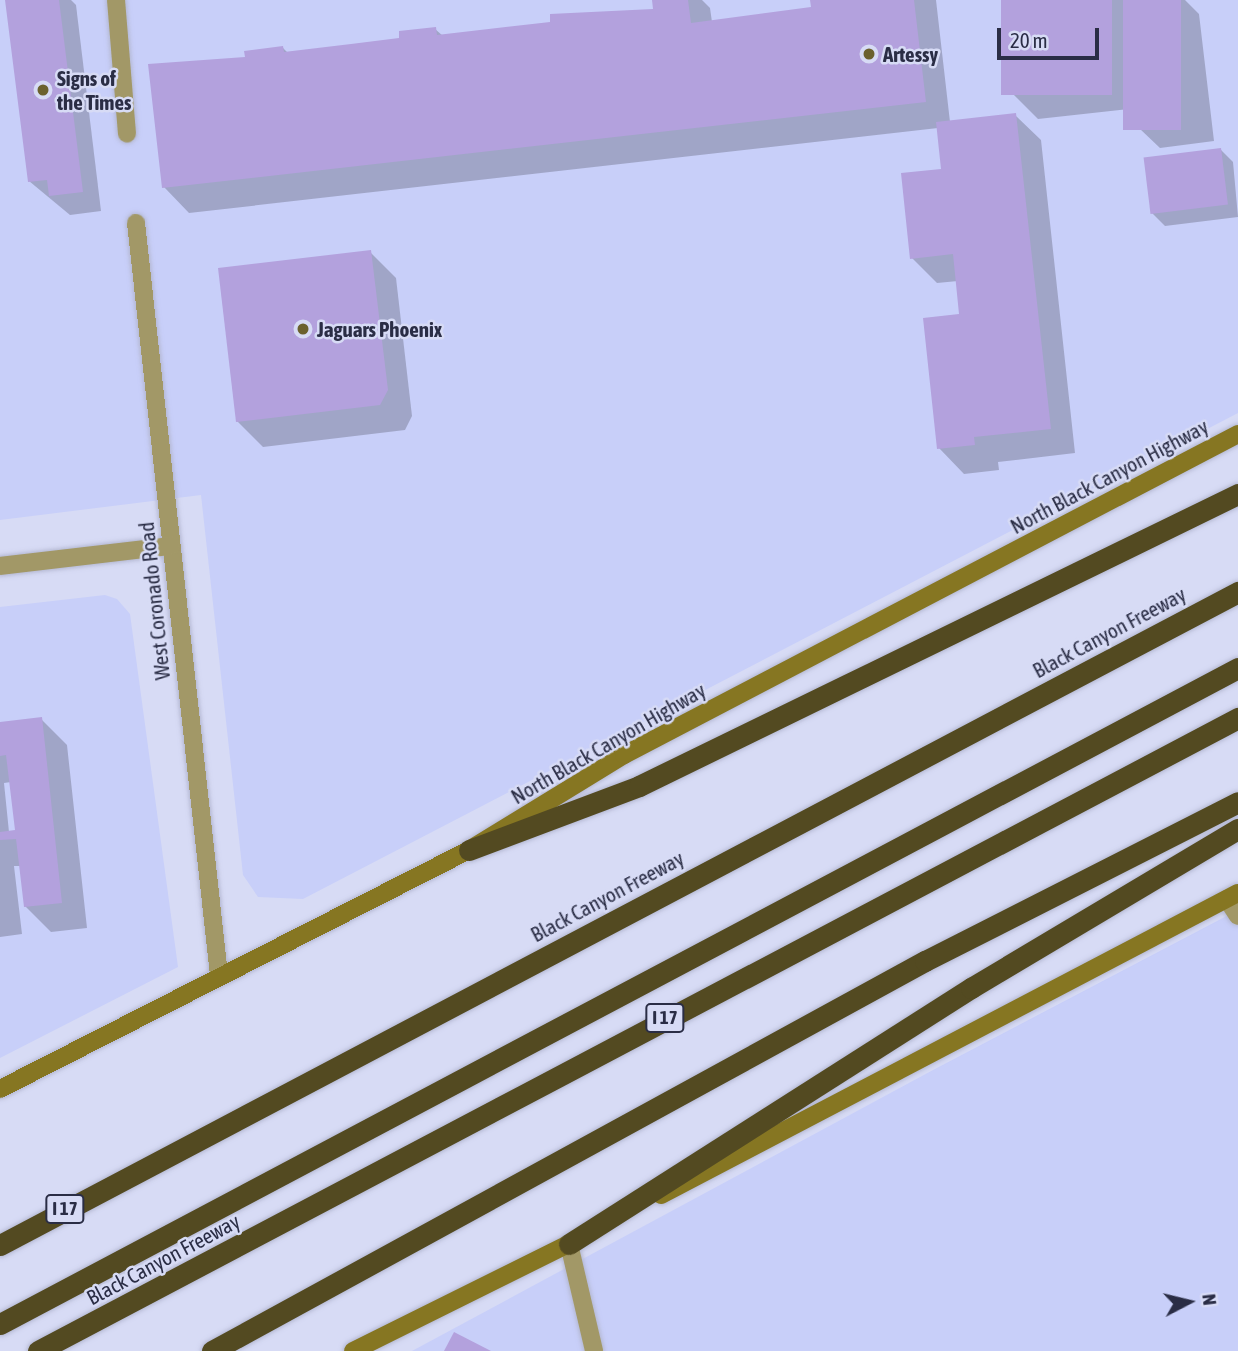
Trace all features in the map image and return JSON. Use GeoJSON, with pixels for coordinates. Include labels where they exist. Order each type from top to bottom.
{"type":"FeatureCollection","features":[{"type":"Feature","properties":{"kind":"highway"},"geometry":{"type":"LineString","coordinates":[[469,850],[639,786],[1238,494]]}},
{"type":"Feature","properties":{"kind":"highway","name":"Black Canyon Freeway"},"geometry":{"type":"LineString","coordinates":[[0,1245],[1238,592]]}},
{"type":"Feature","properties":{"kind":"highway"},"geometry":{"type":"LineString","coordinates":[[0,1324],[1238,668]]}},
{"type":"Feature","properties":{"kind":"highway","name":"Black Canyon Freeway"},"geometry":{"type":"LineString","coordinates":[[38,1351],[1238,718]]}},
{"type":"Feature","properties":{"kind":"highway"},"geometry":{"type":"LineString","coordinates":[[212,1351],[925,961],[1238,802]]}},
{"type":"Feature","properties":{"kind":"highway"},"geometry":{"type":"LineString","coordinates":[[569,1244],[971,988],[1238,829]]}},
{"type":"Feature","properties":{"kind":"highway"},"geometry":{"type":"LineString","coordinates":[[0,1231],[131,1174]]}},
{"type":"Feature","properties":{"kind":"highway"},"geometry":{"type":"LineString","coordinates":[[52,1351],[95,1323]]}},
{"type":"Feature","properties":{"kind":"main road","name":"North Black Canyon Highway"},"geometry":{"type":"LineString","coordinates":[[0,1089],[219,975],[469,850],[624,755],[1238,434]]}},
{"type":"Feature","properties":{"kind":"main road"},"geometry":{"type":"LineString","coordinates":[[353,1351],[569,1244],[1232,896]]}},
{"type":"Feature","properties":{"kind":"street"},"geometry":{"type":"LineString","coordinates":[[116,0],[127,134]]}},
{"type":"Feature","properties":{"kind":"street","name":"West Coronado Road"},"geometry":{"type":"LineString","coordinates":[[136,223],[219,975]]}},
{"type":"Feature","properties":{"kind":"street"},"geometry":{"type":"LineString","coordinates":[[0,566],[171,546]]}},
{"type":"Feature","properties":{"kind":"street"},"geometry":{"type":"LineString","coordinates":[[1232,896],[1238,916]]}},
{"type":"Feature","properties":{"kind":"street"},"geometry":{"type":"LineString","coordinates":[[569,1244],[594,1351]]}},
{"type":"Feature","properties":{"kind":"shaded area"},"geometry":{"type":"Polygon","coordinates":[[[0,0],[1238,0],[1238,413],[303,899],[258,897],[243,875],[201,495],[0,520],[0,0]]]}},
{"type":"Feature","properties":{"kind":"shaded area"},"geometry":{"type":"Polygon","coordinates":[[[105,595],[117,599],[130,614],[178,967],[0,1058],[0,607],[105,595]]]}},
{"type":"Feature","properties":{"kind":"shaded area"},"geometry":{"type":"Polygon","coordinates":[[[1238,910],[1238,1351],[412,1351],[935,1069],[1238,910]]]}},
{"type":"Feature","properties":{"kind":"building","name":"Signs of the Times"},"geometry":{"type":"Polygon","coordinates":[[[5,0],[59,0],[83,192],[49,196],[47,180],[28,182],[5,0]]]}},
{"type":"Feature","properties":{"kind":"building"},"geometry":{"type":"Polygon","coordinates":[[[652,0],[688,0],[691,23],[811,7],[810,0],[914,0],[926,102],[162,188],[148,64],[245,57],[244,51],[283,46],[284,52],[399,38],[399,31],[436,27],[437,35],[550,22],[550,14],[653,9],[652,0]]]}},
{"type":"Feature","properties":{"kind":"building"},"geometry":{"type":"Polygon","coordinates":[[[1001,0],[1112,0],[1112,95],[1001,95],[1001,0]]]}},
{"type":"Feature","properties":{"kind":"building"},"geometry":{"type":"Polygon","coordinates":[[[1123,0],[1181,0],[1181,130],[1123,130],[1123,0]]]}},
{"type":"Feature","properties":{"kind":"building"},"geometry":{"type":"Polygon","coordinates":[[[1016,113],[1051,429],[974,437],[975,445],[937,449],[923,318],[959,314],[953,254],[910,259],[901,173],[941,169],[936,122],[1016,113]]]}},
{"type":"Feature","properties":{"kind":"building"},"geometry":{"type":"Polygon","coordinates":[[[1221,148],[1228,205],[1151,214],[1144,158],[1221,148]]]}},
{"type":"Feature","properties":{"kind":"building","name":"Jaguars Phoenix"},"geometry":{"type":"Polygon","coordinates":[[[371,250],[388,390],[380,405],[236,422],[218,268],[371,250]]]}},
{"type":"Feature","properties":{"kind":"building"},"geometry":{"type":"Polygon","coordinates":[[[42,717],[62,903],[24,907],[16,839],[0,840],[0,832],[15,830],[6,755],[0,756],[0,722],[42,717]]]}},
{"type":"Feature","properties":{"kind":"building"},"geometry":{"type":"Polygon","coordinates":[[[454,1332],[491,1351],[444,1351],[454,1332]]]}},
{"type":"Feature","properties":{"kind":"place","name":"Artessy"},"geometry":{"type":"Point","coordinates":[869,54]}},
{"type":"Feature","properties":{"kind":"place","name":"Signs of the Times"},"geometry":{"type":"Point","coordinates":[43,90]}},
{"type":"Feature","properties":{"kind":"place","name":"Jaguars Phoenix"},"geometry":{"type":"Point","coordinates":[303,329]}}]}
